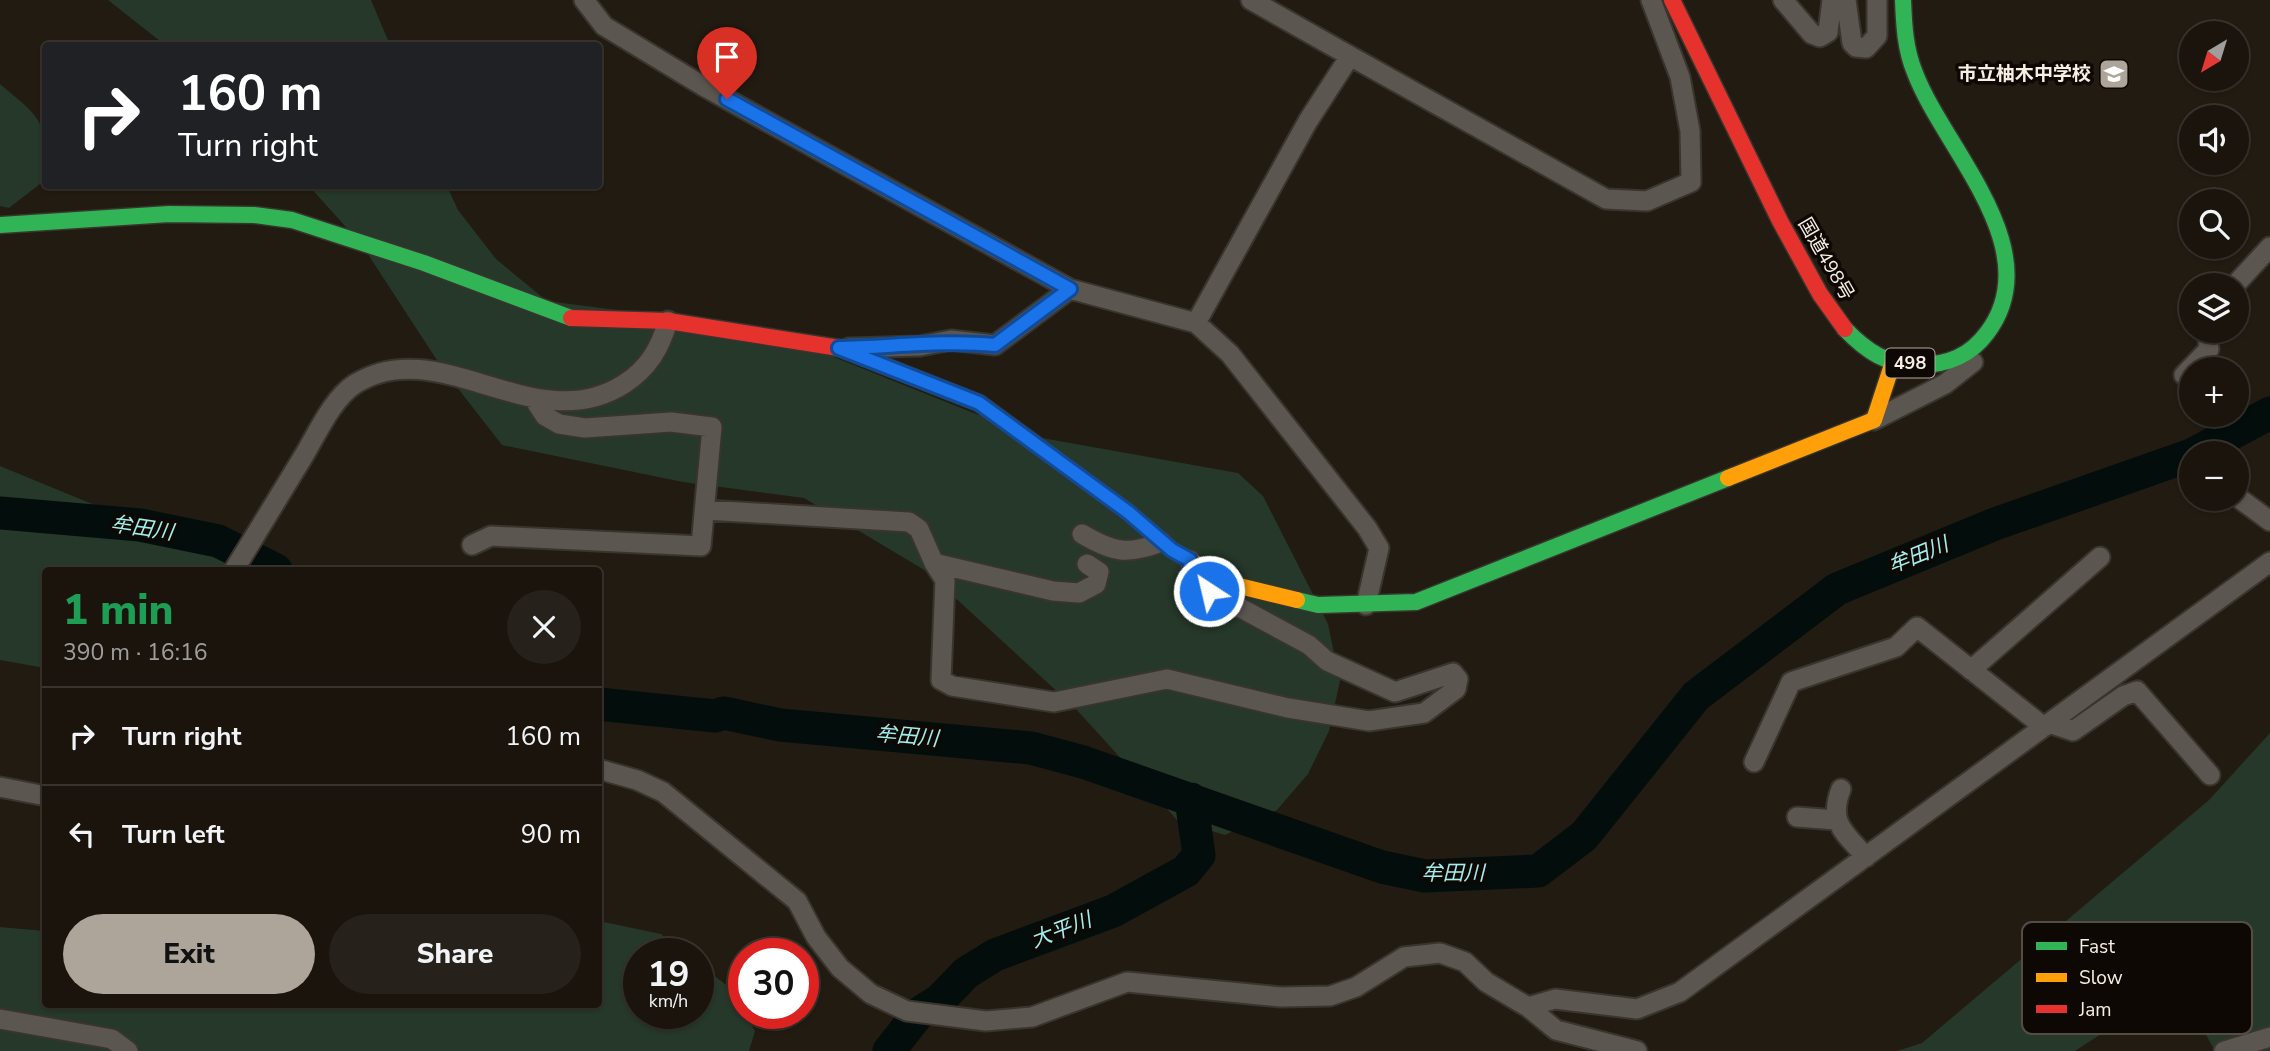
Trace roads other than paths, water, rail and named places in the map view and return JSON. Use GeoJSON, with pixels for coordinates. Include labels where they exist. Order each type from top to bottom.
{"type":"FeatureCollection","features":[{"type":"Feature","properties":{"kind":"main road","name":"国道498号"},"geometry":{"type":"LineString","coordinates":[[1672,0],[1779,218],[1831,313],[1870,351],[1893,362],[1936,364],[1968,353],[1983,339],[2005,300],[2008,279],[1999,237],[1985,201],[1929,102],[1908,52],[1903,0]]}},
{"type":"Feature","properties":{"kind":"main road"},"geometry":{"type":"LineString","coordinates":[[0,225],[169,214],[254,215],[292,220],[424,263],[569,318],[668,321],[839,348],[979,403],[1128,512],[1162,542],[1231,584],[1318,605],[1416,602],[1874,420],[1886,391],[1893,362]]}},
{"type":"Feature","properties":{"kind":"street"},"geometry":{"type":"LineString","coordinates":[[584,0],[604,26],[703,86],[1070,289],[1196,323],[1230,354],[1302,449],[1333,484],[1379,548],[1366,605]]}},
{"type":"Feature","properties":{"kind":"street"},"geometry":{"type":"LineString","coordinates":[[1251,0],[1606,199],[1647,201],[1691,182],[1690,131],[1680,78],[1651,0]]}},
{"type":"Feature","properties":{"kind":"street"},"geometry":{"type":"LineString","coordinates":[[1783,0],[1812,34],[1820,37],[1828,32],[1832,0]]}},
{"type":"Feature","properties":{"kind":"street"},"geometry":{"type":"LineString","coordinates":[[1846,0],[1852,43],[1856,47],[1866,48],[1877,36],[1877,0]]}},
{"type":"Feature","properties":{"kind":"street"},"geometry":{"type":"LineString","coordinates":[[1196,323],[1308,121],[1350,56]]}},
{"type":"Feature","properties":{"kind":"street"},"geometry":{"type":"LineString","coordinates":[[2246,273],[2270,247]]}},
{"type":"Feature","properties":{"kind":"street"},"geometry":{"type":"LineString","coordinates":[[839,348],[920,346],[951,340],[995,345],[1070,289]]}},
{"type":"Feature","properties":{"kind":"street"},"geometry":{"type":"LineString","coordinates":[[236,567],[327,418],[353,386],[385,370],[418,368],[534,399],[570,402],[606,396],[639,375],[661,347],[668,321]]}},
{"type":"Feature","properties":{"kind":"street"},"geometry":{"type":"LineString","coordinates":[[1874,420],[1960,374],[1974,361],[1983,339]]}},
{"type":"Feature","properties":{"kind":"street"},"geometry":{"type":"LineString","coordinates":[[472,545],[491,536],[701,546],[712,427],[671,422],[585,428],[559,424],[545,416],[534,399]]}},
{"type":"Feature","properties":{"kind":"street"},"geometry":{"type":"LineString","coordinates":[[2249,506],[2270,522]]}},
{"type":"Feature","properties":{"kind":"street"},"geometry":{"type":"LineString","coordinates":[[705,510],[909,522],[919,530],[945,580],[941,680],[952,686],[1054,702],[1167,678],[1288,708],[1369,721],[1424,713],[1456,689],[1458,679],[1453,673],[1395,692],[1327,661],[1309,645],[1209,591],[1192,577],[1190,560]]}},
{"type":"Feature","properties":{"kind":"street"},"geometry":{"type":"LineString","coordinates":[[1082,534],[1116,551],[1137,551],[1162,542]]}},
{"type":"Feature","properties":{"kind":"street"},"geometry":{"type":"LineString","coordinates":[[1971,670],[2100,557]]}},
{"type":"Feature","properties":{"kind":"street"},"geometry":{"type":"LineString","coordinates":[[934,563],[1052,591],[1079,593],[1096,584],[1099,572],[1087,564]]}},
{"type":"Feature","properties":{"kind":"street"},"geometry":{"type":"LineString","coordinates":[[1528,1007],[1555,999],[1637,1009],[1680,992],[2046,725],[2267,569]]}},
{"type":"Feature","properties":{"kind":"street"},"geometry":{"type":"LineString","coordinates":[[1754,762],[1791,682],[1896,647],[1917,627],[2046,725],[2073,731],[2123,696],[2137,691],[2210,775]]}},
{"type":"Feature","properties":{"kind":"street"},"geometry":{"type":"LineString","coordinates":[[602,770],[637,780],[663,792],[797,901],[816,937],[840,968],[871,994],[907,1011],[986,1021],[1032,1017],[1126,982],[1280,997],[1330,996],[1356,987],[1404,957],[1440,953],[1465,962],[1486,982],[1528,1007],[1556,1030],[1637,1051]]}},
{"type":"Feature","properties":{"kind":"street"},"geometry":{"type":"LineString","coordinates":[[0,787],[42,795]]}},
{"type":"Feature","properties":{"kind":"street"},"geometry":{"type":"LineString","coordinates":[[1841,789],[1834,807],[1836,820],[1866,857]]}},
{"type":"Feature","properties":{"kind":"street"},"geometry":{"type":"LineString","coordinates":[[1797,817],[1836,820]]}},
{"type":"Feature","properties":{"kind":"street"},"geometry":{"type":"LineString","coordinates":[[0,1019],[113,1039],[128,1051]]}},
{"type":"Feature","properties":{"kind":"street"},"geometry":{"type":"LineString","coordinates":[[2224,1051],[2270,1037]]}},
{"type":"Feature","properties":{"kind":"waterway","name":"牟田川"},"geometry":{"type":"LineString","coordinates":[[2218,441],[2270,413]]}},
{"type":"Feature","properties":{"kind":"waterway","name":"牟田川"},"geometry":{"type":"LineString","coordinates":[[602,704],[715,716],[724,713],[780,725],[1031,748],[1083,762],[1382,867],[1425,876],[1538,871],[1584,836],[1696,696],[1837,589],[1995,524],[2179,459]]}},
{"type":"Feature","properties":{"kind":"waterway","name":"牟田川"},"geometry":{"type":"LineString","coordinates":[[0,513],[140,525],[218,541],[270,567]]}},
{"type":"Feature","properties":{"kind":"waterway","name":"大平川"},"geometry":{"type":"LineString","coordinates":[[889,1051],[918,1014],[940,1000],[966,973],[995,955],[1113,911],[1186,871],[1199,855],[1191,799]]}},
{"type":"Feature","properties":{"kind":"place","name":"市立柚木中学校"},"geometry":{"type":"Point","coordinates":[2114,74]}}]}
